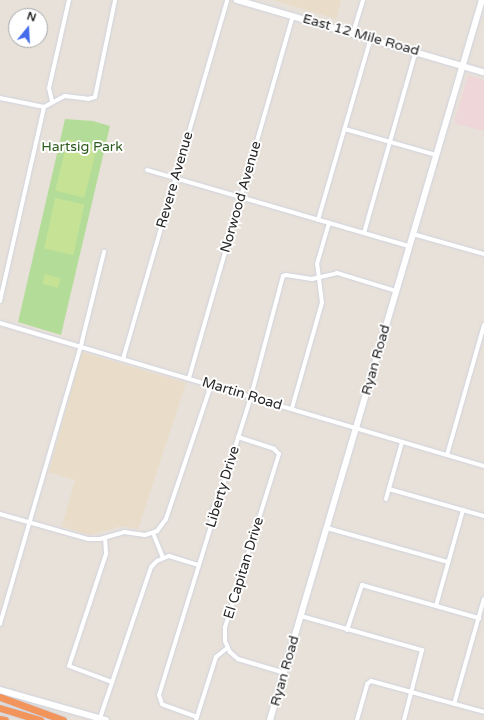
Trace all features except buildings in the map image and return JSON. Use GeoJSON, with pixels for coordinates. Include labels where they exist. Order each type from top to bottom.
{"type":"FeatureCollection","features":[{"type":"Feature","properties":{"kind":"highway"},"geometry":{"type":"LineString","coordinates":[[0,697],[63,720]]}},
{"type":"Feature","properties":{"kind":"highway"},"geometry":{"type":"LineString","coordinates":[[0,708],[40,720]]}},
{"type":"Feature","properties":{"kind":"highway"},"geometry":{"type":"LineString","coordinates":[[0,719],[5,720]]}},
{"type":"Feature","properties":{"kind":"main road","name":"East 12 Mile Road"},"geometry":{"type":"LineString","coordinates":[[237,0],[484,72]]}},
{"type":"Feature","properties":{"kind":"main road","name":"Ryan Road"},"geometry":{"type":"LineString","coordinates":[[270,720],[413,234],[461,65],[482,0]]}},
{"type":"Feature","properties":{"kind":"main road"},"geometry":{"type":"LineString","coordinates":[[0,690],[103,719]]}},
{"type":"Feature","properties":{"kind":"street"},"geometry":{"type":"LineString","coordinates":[[52,101],[49,88],[69,0]]}},
{"type":"Feature","properties":{"kind":"street"},"geometry":{"type":"LineString","coordinates":[[0,301],[44,107],[52,101],[65,96],[88,99],[95,97],[115,0]]}},
{"type":"Feature","properties":{"kind":"street","name":"Revere Avenue"},"geometry":{"type":"LineString","coordinates":[[123,359],[227,0]]}},
{"type":"Feature","properties":{"kind":"street"},"geometry":{"type":"LineString","coordinates":[[353,33],[363,0]]}},
{"type":"Feature","properties":{"kind":"street","name":"Norwood Avenue"},"geometry":{"type":"LineString","coordinates":[[189,378],[293,16]]}},
{"type":"Feature","properties":{"kind":"street"},"geometry":{"type":"LineString","coordinates":[[318,220],[371,38]]}},
{"type":"Feature","properties":{"kind":"street"},"geometry":{"type":"LineString","coordinates":[[364,233],[416,51]]}},
{"type":"Feature","properties":{"kind":"street"},"geometry":{"type":"LineString","coordinates":[[0,98],[44,107]]}},
{"type":"Feature","properties":{"kind":"street"},"geometry":{"type":"LineString","coordinates":[[345,129],[436,154]]}},
{"type":"Feature","properties":{"kind":"street"},"geometry":{"type":"LineString","coordinates":[[147,170],[409,246]]}},
{"type":"Feature","properties":{"kind":"street"},"geometry":{"type":"LineString","coordinates":[[292,408],[322,303],[317,277],[318,264],[329,223]]}},
{"type":"Feature","properties":{"kind":"street"},"geometry":{"type":"LineString","coordinates":[[413,234],[484,254]]}},
{"type":"Feature","properties":{"kind":"street"},"geometry":{"type":"LineString","coordinates":[[0,624],[80,346],[104,252]]}},
{"type":"Feature","properties":{"kind":"street"},"geometry":{"type":"LineString","coordinates":[[317,277],[329,274],[344,274],[396,291]]}},
{"type":"Feature","properties":{"kind":"street","name":"Liberty Drive"},"geometry":{"type":"LineString","coordinates":[[197,718],[162,704],[159,699],[211,526],[213,509],[221,492],[238,437],[284,275],[305,279],[317,277]]}},
{"type":"Feature","properties":{"kind":"street","name":"Martin Road"},"geometry":{"type":"LineString","coordinates":[[0,323],[292,408],[356,429],[484,466]]}},
{"type":"Feature","properties":{"kind":"street"},"geometry":{"type":"LineString","coordinates":[[447,455],[484,325]]}},
{"type":"Feature","properties":{"kind":"street"},"geometry":{"type":"LineString","coordinates":[[0,514],[76,537],[96,540],[124,532],[145,535],[153,533],[161,528],[166,519],[211,385]]}},
{"type":"Feature","properties":{"kind":"street","name":"El Capitan Drive"},"geometry":{"type":"LineString","coordinates":[[227,648],[224,638],[225,628],[279,454],[274,449],[238,437]]}},
{"type":"Feature","properties":{"kind":"street"},"geometry":{"type":"LineString","coordinates":[[386,499],[402,442]]}},
{"type":"Feature","properties":{"kind":"street"},"geometry":{"type":"LineString","coordinates":[[389,489],[484,516]]}},
{"type":"Feature","properties":{"kind":"street"},"geometry":{"type":"LineString","coordinates":[[436,606],[463,510]]}},
{"type":"Feature","properties":{"kind":"street"},"geometry":{"type":"LineString","coordinates":[[327,528],[448,562]]}},
{"type":"Feature","properties":{"kind":"street"},"geometry":{"type":"LineString","coordinates":[[153,533],[163,558]]}},
{"type":"Feature","properties":{"kind":"street"},"geometry":{"type":"LineString","coordinates":[[105,538],[106,554],[69,666],[112,682]]}},
{"type":"Feature","properties":{"kind":"street"},"geometry":{"type":"LineString","coordinates":[[103,719],[112,682],[150,569],[163,558],[175,556],[199,565]]}},
{"type":"Feature","properties":{"kind":"street"},"geometry":{"type":"LineString","coordinates":[[347,630],[362,585],[478,618]]}},
{"type":"Feature","properties":{"kind":"street"},"geometry":{"type":"LineString","coordinates":[[454,704],[484,599]]}},
{"type":"Feature","properties":{"kind":"street"},"geometry":{"type":"LineString","coordinates":[[301,616],[422,650],[404,720]]}},
{"type":"Feature","properties":{"kind":"street"},"geometry":{"type":"LineString","coordinates":[[197,718],[216,657],[227,648],[241,660],[284,673]]}},
{"type":"Feature","properties":{"kind":"street"},"geometry":{"type":"LineString","coordinates":[[357,720],[368,682],[374,681],[484,712]]}},
{"type":"Feature","properties":{"kind":"shaded area"},"geometry":{"type":"Polygon","coordinates":[[[273,0],[341,0],[336,19],[273,0]]]}},
{"type":"Feature","properties":{"kind":"shaded area"},"geometry":{"type":"Polygon","coordinates":[[[468,75],[484,80],[484,131],[454,123],[468,75]]]}},
{"type":"Feature","properties":{"kind":"shaded area"},"geometry":{"type":"Polygon","coordinates":[[[82,352],[186,383],[138,529],[122,526],[89,535],[62,526],[75,480],[49,472],[82,352]]]}},
{"type":"Feature","properties":{"kind":"green space","name":"Hartsig Park"},"geometry":{"type":"Polygon","coordinates":[[[65,119],[93,121],[110,126],[61,335],[18,322],[65,119]]]}},
{"type":"Feature","properties":{"kind":"green space"},"geometry":{"type":"Polygon","coordinates":[[[68,139],[97,146],[84,198],[55,190],[68,139]]]}},
{"type":"Feature","properties":{"kind":"green space"},"geometry":{"type":"Polygon","coordinates":[[[55,198],[84,204],[74,255],[44,249],[55,198]]]}},
{"type":"Feature","properties":{"kind":"green space"},"geometry":{"type":"Polygon","coordinates":[[[45,274],[60,278],[58,288],[42,284],[45,274]]]}}]}
